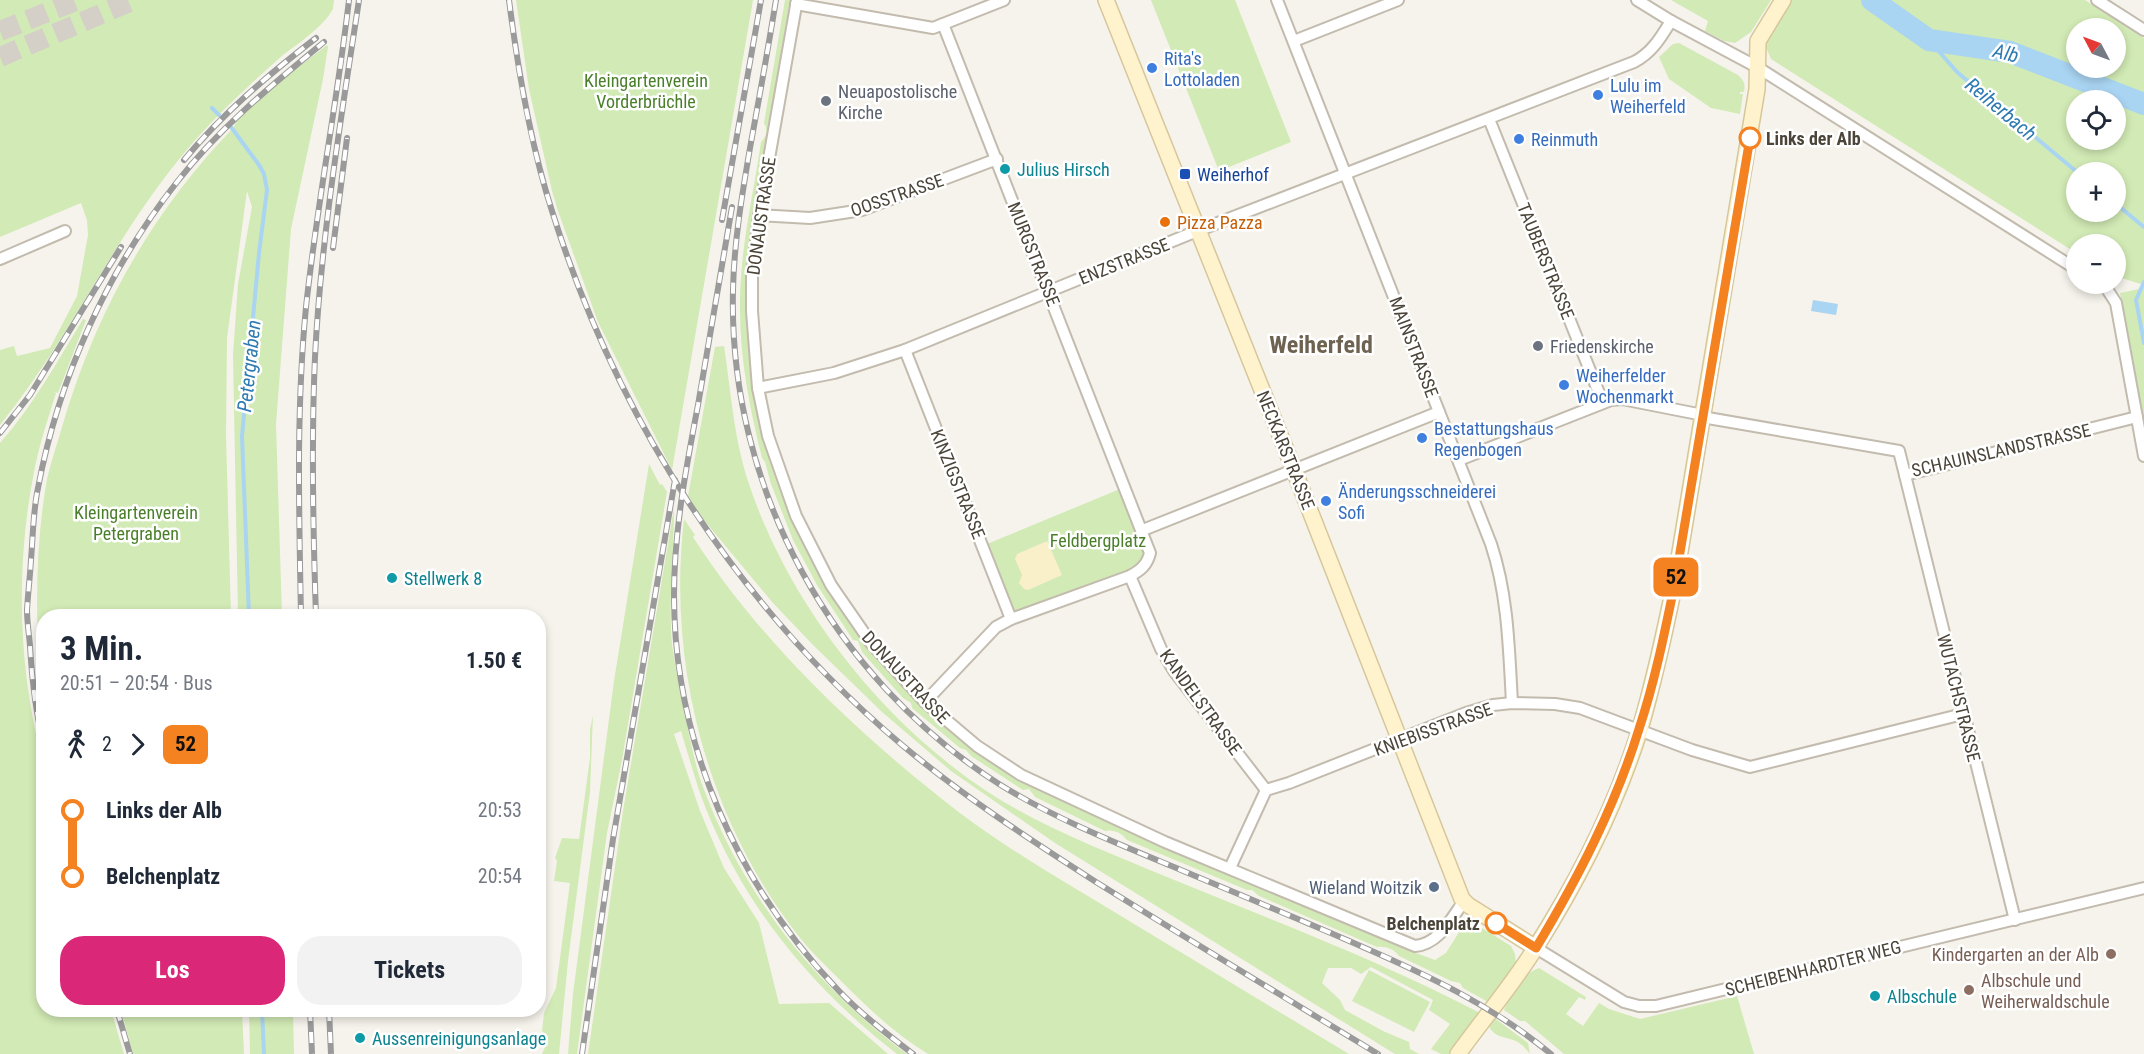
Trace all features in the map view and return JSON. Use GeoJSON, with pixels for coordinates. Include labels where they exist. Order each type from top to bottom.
{"type":"FeatureCollection","features":[{"type":"Feature","properties":{"kind":"street"},"geometry":{"type":"LineString","coordinates":[[796,2],[933,28],[1004,0]]}},
{"type":"Feature","properties":{"kind":"street","name":"NECKARSTRASSE"},"geometry":{"type":"LineString","coordinates":[[1106,0],[1464,901]]}},
{"type":"Feature","properties":{"kind":"street","name":"MAINSTRASSE"},"geometry":{"type":"LineString","coordinates":[[1277,0],[1459,460],[1498,566],[1504,600],[1512,703]]}},
{"type":"Feature","properties":{"kind":"street"},"geometry":{"type":"LineString","coordinates":[[1294,41],[1398,0]]}},
{"type":"Feature","properties":{"kind":"street"},"geometry":{"type":"LineString","coordinates":[[1637,0],[1757,67],[2066,263]]}},
{"type":"Feature","properties":{"kind":"street"},"geometry":{"type":"LineString","coordinates":[[1458,1054],[1536,948],[1567,896],[1622,780],[1639,729],[1655,674],[1672,594],[1753,119],[1757,89],[1758,41],[1783,0]]}},
{"type":"Feature","properties":{"kind":"street"},"geometry":{"type":"LineString","coordinates":[[2097,0],[2144,30]]}},
{"type":"Feature","properties":{"kind":"street","name":"DONAUSTRASSE"},"geometry":{"type":"LineString","coordinates":[[796,2],[759,215],[752,292],[758,388],[768,436],[796,516],[831,585],[871,644],[925,702],[977,746],[1021,776],[1102,814],[1415,946],[1430,943],[1437,937],[1464,901]]}},
{"type":"Feature","properties":{"kind":"street","name":"ENZSTRASSE"},"geometry":{"type":"LineString","coordinates":[[758,388],[826,375],[905,350],[1197,231],[1641,59],[1656,45],[1671,21]]}},
{"type":"Feature","properties":{"kind":"street","name":"MURGSTRASSE"},"geometry":{"type":"LineString","coordinates":[[943,24],[1143,530]]}},
{"type":"Feature","properties":{"kind":"street","name":"TAUBERSTRASSE"},"geometry":{"type":"LineString","coordinates":[[1489,118],[1603,403]]}},
{"type":"Feature","properties":{"kind":"street","name":"OOSSTRASSE"},"geometry":{"type":"LineString","coordinates":[[759,215],[810,218],[862,210],[997,159]]}},
{"type":"Feature","properties":{"kind":"street"},"geometry":{"type":"LineString","coordinates":[[0,259],[65,231]]}},
{"type":"Feature","properties":{"kind":"street"},"geometry":{"type":"LineString","coordinates":[[2109,294],[2116,303],[2144,456]]}},
{"type":"Feature","properties":{"kind":"street","name":"KINZIGSTRASSE"},"geometry":{"type":"LineString","coordinates":[[905,350],[1011,619]]}},
{"type":"Feature","properties":{"kind":"street","name":"SCHAUINSLANDSTRASSE"},"geometry":{"type":"LineString","coordinates":[[1459,460],[1603,403],[1622,399],[1702,416],[1899,451],[1905,475],[2137,417]]}},
{"type":"Feature","properties":{"kind":"street"},"geometry":{"type":"LineString","coordinates":[[925,702],[996,627],[1011,619],[1140,571],[1148,563],[1150,553],[1143,530],[1439,412]]}},
{"type":"Feature","properties":{"kind":"street","name":"WUTACHSTRASSE"},"geometry":{"type":"LineString","coordinates":[[1905,475],[2015,920]]}},
{"type":"Feature","properties":{"kind":"street","name":"KANDELSTRASSE"},"geometry":{"type":"LineString","coordinates":[[1130,576],[1161,649],[1174,671],[1266,790]]}},
{"type":"Feature","properties":{"kind":"street","name":"KNIEBISSTRASSE"},"geometry":{"type":"LineString","coordinates":[[1266,790],[1466,713],[1493,705],[1536,702],[1580,708],[1692,750],[1750,767],[1963,714]]}},
{"type":"Feature","properties":{"kind":"street"},"geometry":{"type":"LineString","coordinates":[[1230,868],[1266,790]]}},
{"type":"Feature","properties":{"kind":"street","name":"SCHEIBENHARDTER WEG"},"geometry":{"type":"LineString","coordinates":[[1536,948],[1624,1002],[1639,1006],[1656,1006],[2144,888]]}},
{"type":"Feature","properties":{"kind":"street"},"geometry":{"type":"LineString","coordinates":[[1464,901],[1536,948]]}},
{"type":"Feature","properties":{"kind":"green space"},"geometry":{"type":"Polygon","coordinates":[[[0,0],[334,0],[329,16],[237,97],[179,159],[126,233],[53,350],[0,425],[0,350],[14,346],[17,356],[50,348],[77,296],[88,235],[87,220],[81,203],[0,237],[0,0]]]}},
{"type":"Feature","properties":{"kind":"green space","name":"Kleingartenverein Vorderbrüchle"},"geometry":{"type":"Polygon","coordinates":[[[516,0],[753,0],[672,470],[598,322],[558,211],[529,89],[516,0]]]}},
{"type":"Feature","properties":{"kind":"green space"},"geometry":{"type":"Polygon","coordinates":[[[785,0],[790,0],[758,190],[749,260],[747,313],[751,371],[761,429],[778,487],[802,542],[831,595],[865,644],[904,689],[962,739],[1039,789],[1072,806],[1435,960],[1446,953],[1461,929],[1452,924],[1455,920],[1469,920],[1511,946],[1515,954],[1516,964],[1488,1002],[1463,988],[1460,983],[1451,981],[1399,956],[1389,948],[1377,947],[1259,896],[1252,890],[1247,890],[1127,840],[1117,832],[1105,831],[1035,797],[1029,789],[1023,790],[971,756],[912,708],[911,703],[903,698],[862,652],[858,641],[853,640],[817,585],[793,540],[771,484],[762,458],[746,385],[740,329],[740,289],[744,246],[761,142],[766,133],[764,123],[785,0]]]}},
{"type":"Feature","properties":{"kind":"green space"},"geometry":{"type":"Polygon","coordinates":[[[1151,0],[1235,0],[1291,142],[1219,171],[1151,0]]]}},
{"type":"Feature","properties":{"kind":"green space"},"geometry":{"type":"Polygon","coordinates":[[[1671,0],[1771,0],[1751,32],[1735,43],[1724,41],[1705,31],[1708,21],[1671,0]]]}},
{"type":"Feature","properties":{"kind":"green space"},"geometry":{"type":"Polygon","coordinates":[[[1791,0],[2085,0],[2113,18],[2066,18],[2066,78],[2126,78],[2126,26],[2144,38],[2144,285],[2126,279],[2126,234],[2066,234],[2066,247],[1771,59],[1765,45],[1791,0]]]}},
{"type":"Feature","properties":{"kind":"green space"},"geometry":{"type":"Polygon","coordinates":[[[1679,43],[1741,78],[1745,89],[1744,92],[1740,92],[1743,94],[1740,114],[1711,108],[1669,79],[1659,57],[1673,44],[1679,43]]]}},
{"type":"Feature","properties":{"kind":"green space","name":"Kleingartenverein Petergraben"},"geometry":{"type":"Polygon","coordinates":[[[327,45],[323,79],[291,229],[276,424],[282,609],[238,609],[233,355],[238,284],[252,207],[247,191],[227,338],[226,436],[231,609],[37,609],[40,535],[47,479],[75,385],[91,344],[129,266],[177,194],[239,119],[275,85],[327,45]]]}},
{"type":"Feature","properties":{"kind":"green space"},"geometry":{"type":"Polygon","coordinates":[[[2144,288],[2144,430],[2120,294],[2126,294],[2126,292],[2144,288]]]}},
{"type":"Feature","properties":{"kind":"green space","name":"Kleingartenverein Petergraben"},"geometry":{"type":"Polygon","coordinates":[[[83,319],[86,320],[58,393],[51,391],[56,393],[34,472],[24,545],[22,620],[24,657],[36,735],[36,1017],[113,1017],[124,1054],[0,1054],[0,443],[34,399],[83,319]]]}},
{"type":"Feature","properties":{"kind":"green space"},"geometry":{"type":"Polygon","coordinates":[[[724,346],[740,450],[749,484],[766,529],[815,617],[845,659],[914,733],[952,766],[991,794],[1055,829],[1364,958],[1480,1013],[1451,1054],[1441,1054],[1431,1049],[1450,1024],[1429,1010],[1433,1000],[1371,967],[1361,974],[1351,968],[1328,968],[1322,983],[1340,1000],[1345,1010],[1409,1042],[1410,1049],[1419,1054],[1395,1054],[1055,843],[951,771],[882,712],[812,644],[773,603],[703,519],[688,496],[715,347],[724,346]]]}},
{"type":"Feature","properties":{"kind":"green space"},"geometry":{"type":"Polygon","coordinates":[[[649,464],[660,485],[662,484],[667,492],[622,760],[607,833],[577,1054],[568,1054],[573,994],[614,681],[649,464]]]}},
{"type":"Feature","properties":{"kind":"green space","name":"Feldbergplatz"},"geometry":{"type":"Polygon","coordinates":[[[1120,489],[1142,540],[1143,554],[1139,562],[1126,571],[1015,613],[987,544],[1120,489]]]}},
{"type":"Feature","properties":{"kind":"green space"},"geometry":{"type":"Polygon","coordinates":[[[674,508],[671,610],[673,653],[697,769],[719,827],[761,901],[786,936],[842,999],[907,1054],[897,1054],[837,1002],[785,945],[762,913],[722,846],[706,809],[681,731],[674,734],[700,811],[724,868],[759,923],[779,1004],[829,1003],[888,1054],[588,1054],[623,811],[674,508]]]}},
{"type":"Feature","properties":{"kind":"green space"},"geometry":{"type":"Polygon","coordinates":[[[684,519],[695,535],[693,537],[720,576],[781,651],[850,720],[960,813],[1056,877],[1349,1054],[928,1054],[893,1029],[851,991],[797,934],[766,889],[739,841],[717,790],[700,738],[689,684],[682,629],[680,574],[684,519]]]}},
{"type":"Feature","properties":{"kind":"green space"},"geometry":{"type":"Polygon","coordinates":[[[593,715],[590,792],[568,961],[559,1054],[542,1054],[547,1043],[547,1035],[542,1031],[544,1017],[546,1017],[546,1009],[556,988],[570,883],[554,881],[557,861],[555,858],[562,838],[579,839],[590,758],[590,730],[593,715]]]}},
{"type":"Feature","properties":{"kind":"green space"},"geometry":{"type":"Polygon","coordinates":[[[1539,968],[1586,997],[1585,1000],[1579,997],[1566,1014],[1583,1026],[1599,1003],[1609,1009],[1640,1019],[1737,996],[1754,1054],[1564,1054],[1525,1021],[1520,1021],[1504,1010],[1522,980],[1539,968]]]}},
{"type":"Feature","properties":{"kind":"green space"},"geometry":{"type":"Polygon","coordinates":[[[1369,970],[1430,1002],[1414,1032],[1352,1001],[1369,970]]]}},
{"type":"Feature","properties":{"kind":"green space"},"geometry":{"type":"Polygon","coordinates":[[[123,1017],[242,1017],[244,1054],[133,1054],[123,1017]]]}},
{"type":"Feature","properties":{"kind":"green space"},"geometry":{"type":"Polygon","coordinates":[[[249,1017],[293,1017],[294,1054],[250,1054],[249,1017]]]}},
{"type":"Feature","properties":{"kind":"green space"},"geometry":{"type":"Polygon","coordinates":[[[1493,1017],[1528,1043],[1530,1054],[1518,1042],[1499,1036],[1490,1029],[1488,1024],[1493,1017]]]}},
{"type":"Feature","properties":{"kind":"sand"},"geometry":{"type":"Polygon","coordinates":[[[1047,541],[1062,575],[1028,590],[1024,589],[1019,583],[1022,575],[1015,559],[1017,554],[1047,541]]]}},
{"type":"Feature","properties":{"kind":"water"},"geometry":{"type":"Polygon","coordinates":[[[1813,300],[1838,304],[1836,315],[1811,311],[1813,300]]]}},
{"type":"Feature","properties":{"kind":"waterway","name":"Alb"},"geometry":{"type":"LineString","coordinates":[[1872,0],[1929,40],[2010,52],[2144,104]]}},
{"type":"Feature","properties":{"kind":"waterway","name":"Reiherbach"},"geometry":{"type":"LineString","coordinates":[[1929,40],[1957,72],[2066,163]]}},
{"type":"Feature","properties":{"kind":"waterway","name":"Petergraben"},"geometry":{"type":"LineString","coordinates":[[212,108],[219,115]]}},
{"type":"Feature","properties":{"kind":"waterway","name":"Petergraben"},"geometry":{"type":"LineString","coordinates":[[231,127],[259,165],[264,174],[267,190],[242,436],[249,609]]}},
{"type":"Feature","properties":{"kind":"waterway","name":"Reiherbach"},"geometry":{"type":"LineString","coordinates":[[2126,212],[2144,227]]}},
{"type":"Feature","properties":{"kind":"waterway"},"geometry":{"type":"LineString","coordinates":[[2144,282],[2136,300],[2144,343]]}},
{"type":"Feature","properties":{"kind":"waterway","name":"Petergraben"},"geometry":{"type":"LineString","coordinates":[[262,1017],[264,1054]]}},
{"type":"Feature","properties":{"kind":"tunnel"},"geometry":{"type":"LineString","coordinates":[[0,31],[78,0]]}},
{"type":"Feature","properties":{"kind":"tunnel"},"geometry":{"type":"LineString","coordinates":[[0,57],[134,0]]}},
{"type":"Feature","properties":{"kind":"railway"},"geometry":{"type":"LineString","coordinates":[[301,609],[299,462],[306,307],[349,0]]}},
{"type":"Feature","properties":{"kind":"railway"},"geometry":{"type":"LineString","coordinates":[[316,609],[313,454],[318,312],[332,178],[359,0]]}},
{"type":"Feature","properties":{"kind":"railway"},"geometry":{"type":"LineString","coordinates":[[509,0],[526,107],[544,185],[579,288],[611,362],[648,434],[689,503],[735,569],[786,632],[842,690],[902,745],[973,799],[1096,882],[1378,1054]]}},
{"type":"Feature","properties":{"kind":"railway"},"geometry":{"type":"LineString","coordinates":[[722,220],[761,0]]}},
{"type":"Feature","properties":{"kind":"railway"},"geometry":{"type":"LineString","coordinates":[[776,0],[737,236],[733,290],[736,364],[749,436],[771,505],[802,571],[841,633],[887,690],[940,740],[1019,796],[1104,838],[1382,955],[1432,979],[1505,1020],[1551,1054]]}},
{"type":"Feature","properties":{"kind":"railway"},"geometry":{"type":"LineString","coordinates":[[184,160],[214,126],[247,95],[316,38]]}},
{"type":"Feature","properties":{"kind":"railway"},"geometry":{"type":"LineString","coordinates":[[36,708],[27,615],[36,497],[59,406],[89,327],[129,252],[152,216],[193,162],[228,125],[324,42]]}},
{"type":"Feature","properties":{"kind":"railway"},"geometry":{"type":"LineString","coordinates":[[333,248],[347,138]]}},
{"type":"Feature","properties":{"kind":"railway"},"geometry":{"type":"LineString","coordinates":[[732,207],[678,523],[674,595],[677,650],[685,704],[699,757],[718,809],[742,858],[770,905],[803,950],[839,991],[865,1016],[913,1054]]}},
{"type":"Feature","properties":{"kind":"railway"},"geometry":{"type":"LineString","coordinates":[[0,433],[30,395],[121,247]]}},
{"type":"Feature","properties":{"kind":"railway"},"geometry":{"type":"LineString","coordinates":[[582,1054],[613,839],[675,480]]}},
{"type":"Feature","properties":{"kind":"railway"},"geometry":{"type":"LineString","coordinates":[[119,1017],[130,1054]]}},
{"type":"Feature","properties":{"kind":"railway"},"geometry":{"type":"LineString","coordinates":[[310,1017],[312,1054]]}},
{"type":"Feature","properties":{"kind":"railway"},"geometry":{"type":"LineString","coordinates":[[329,1017],[331,1054]]}},
{"type":"Feature","properties":{"kind":"bus line","name":"52"},"geometry":{"type":"LineString","coordinates":[[1496,923],[1536,948],[1594,844],[1622,780],[1639,729],[1652,685],[1675,582],[1750,138]]}},
{"type":"Feature","properties":{"kind":"place","name":"Rita's Lottoladen"},"geometry":{"type":"Point","coordinates":[1152,68]}},
{"type":"Feature","properties":{"kind":"place","name":"Lulu im Weiherfeld"},"geometry":{"type":"Point","coordinates":[1598,95]}},
{"type":"Feature","properties":{"kind":"place","name":"Neuapostolische Kirche"},"geometry":{"type":"Point","coordinates":[826,101]}},
{"type":"Feature","properties":{"kind":"place","name":"Links der Alb"},"geometry":{"type":"Point","coordinates":[1750,138]}},
{"type":"Feature","properties":{"kind":"place","name":"Reinmuth"},"geometry":{"type":"Point","coordinates":[1519,139]}},
{"type":"Feature","properties":{"kind":"place","name":"Julius Hirsch"},"geometry":{"type":"Point","coordinates":[1005,169]}},
{"type":"Feature","properties":{"kind":"place","name":"Weiherhof"},"geometry":{"type":"Point","coordinates":[1185,174]}},
{"type":"Feature","properties":{"kind":"place","name":"Pizza Pazza"},"geometry":{"type":"Point","coordinates":[1165,222]}},
{"type":"Feature","properties":{"kind":"place","name":"Friedenskirche"},"geometry":{"type":"Point","coordinates":[1538,346]}},
{"type":"Feature","properties":{"kind":"place","name":"Weiherfelder Wochenmarkt"},"geometry":{"type":"Point","coordinates":[1564,385]}},
{"type":"Feature","properties":{"kind":"place","name":"Bestattungshaus Regenbogen"},"geometry":{"type":"Point","coordinates":[1422,438]}},
{"type":"Feature","properties":{"kind":"place","name":"Änderungsschneiderei Sofi"},"geometry":{"type":"Point","coordinates":[1326,501]}},
{"type":"Feature","properties":{"kind":"place","name":"Stellwerk 8"},"geometry":{"type":"Point","coordinates":[392,578]}},
{"type":"Feature","properties":{"kind":"place","name":"Wieland Woitzik"},"geometry":{"type":"Point","coordinates":[1434,887]}},
{"type":"Feature","properties":{"kind":"place","name":"Belchenplatz"},"geometry":{"type":"Point","coordinates":[1496,923]}},
{"type":"Feature","properties":{"kind":"place","name":"Kindergarten an der Alb"},"geometry":{"type":"Point","coordinates":[2111,954]}},
{"type":"Feature","properties":{"kind":"place","name":"Albschule und Weiherwaldschule"},"geometry":{"type":"Point","coordinates":[1969,990]}},
{"type":"Feature","properties":{"kind":"place","name":"Albschule"},"geometry":{"type":"Point","coordinates":[1875,996]}},
{"type":"Feature","properties":{"kind":"place","name":"Aussenreinigungsanlage"},"geometry":{"type":"Point","coordinates":[360,1038]}},
{"type":"Feature","properties":{"kind":"district","name":"Weiherfeld"},"geometry":{"type":"Point","coordinates":[1321,345]}}]}
